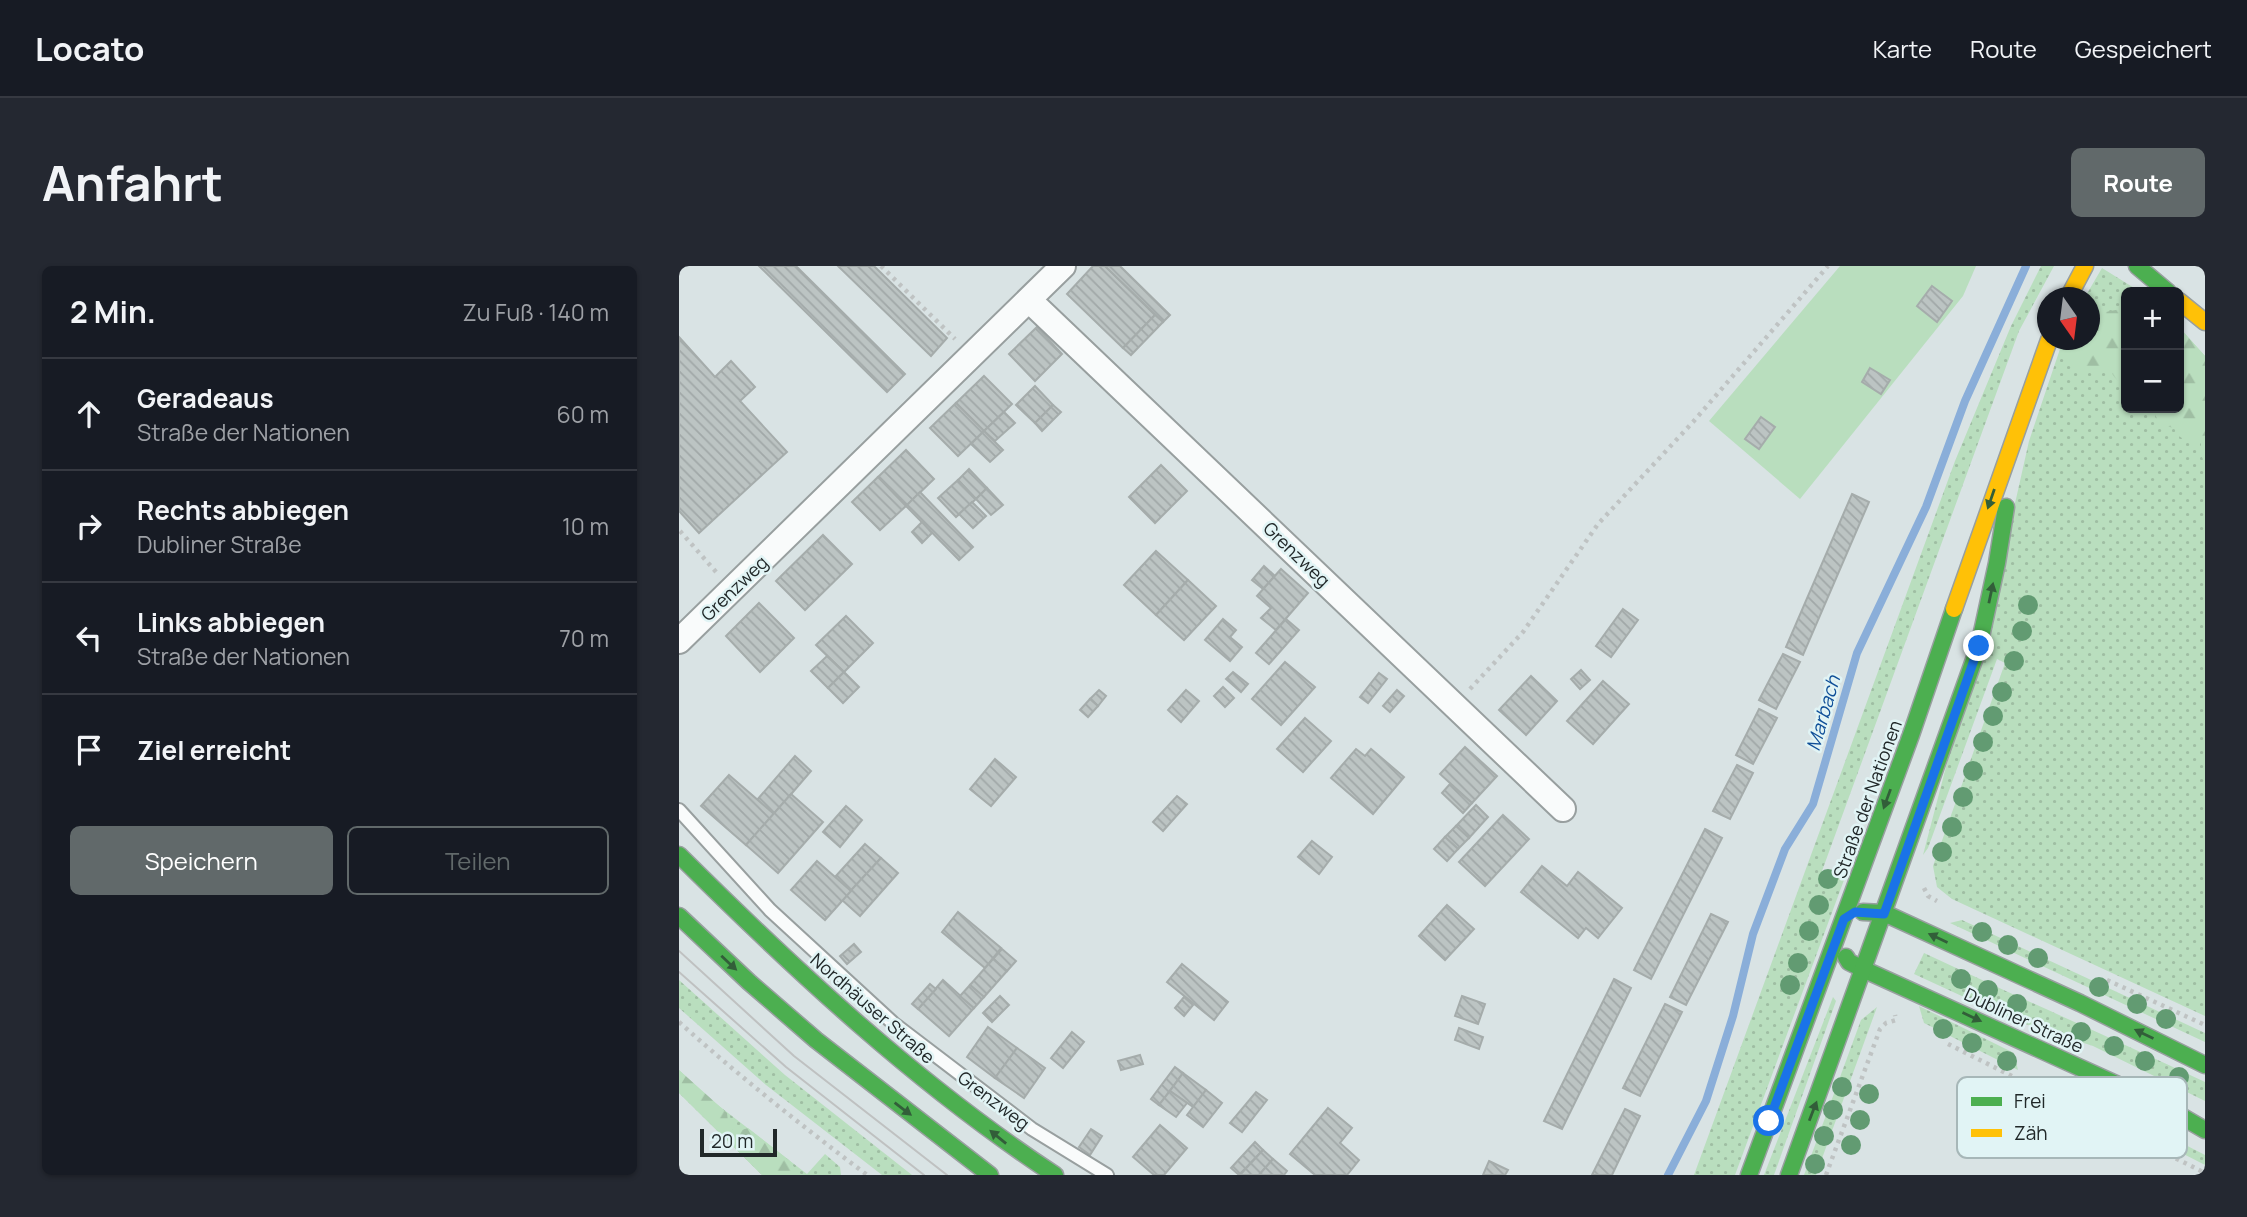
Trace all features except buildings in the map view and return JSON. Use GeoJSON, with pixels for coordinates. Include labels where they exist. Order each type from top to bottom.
{"type":"FeatureCollection","features":[{"type":"Feature","properties":{"kind":"main road"},"geometry":{"type":"LineString","coordinates":[[2074,287],[2085,266]]}},
{"type":"Feature","properties":{"kind":"main road"},"geometry":{"type":"LineString","coordinates":[[2137,266],[2162,287]]}},
{"type":"Feature","properties":{"kind":"main road"},"geometry":{"type":"LineString","coordinates":[[2184,305],[2205,322]]}},
{"type":"Feature","properties":{"kind":"main road","name":"Straße der Nationen"},"geometry":{"type":"LineString","coordinates":[[1749,1175],[1955,611],[1993,493],[2046,350]]}},
{"type":"Feature","properties":{"kind":"main road","name":"Straße der Nationen"},"geometry":{"type":"LineString","coordinates":[[1789,1175],[1865,970],[1979,646],[1997,563],[2016,435]]}},
{"type":"Feature","properties":{"kind":"main road","name":"Nordhäuser Straße"},"geometry":{"type":"LineString","coordinates":[[679,855],[745,922],[887,1047],[1015,1150],[1055,1175]]}},
{"type":"Feature","properties":{"kind":"main road"},"geometry":{"type":"LineString","coordinates":[[1844,919],[1855,912],[1884,914],[2080,1003],[2205,1065]]}},
{"type":"Feature","properties":{"kind":"main road"},"geometry":{"type":"LineString","coordinates":[[679,916],[816,1040],[990,1175]]}},
{"type":"Feature","properties":{"kind":"main road","name":"Dubliner Straße"},"geometry":{"type":"LineString","coordinates":[[1837,938],[1849,962],[2101,1077]]}},
{"type":"Feature","properties":{"kind":"main road","name":"Dubliner Straße"},"geometry":{"type":"LineString","coordinates":[[2187,1120],[2205,1130]]}},
{"type":"Feature","properties":{"kind":"street","name":"Grenzweg"},"geometry":{"type":"LineString","coordinates":[[681,636],[1063,266]]}},
{"type":"Feature","properties":{"kind":"street","name":"Grenzweg"},"geometry":{"type":"LineString","coordinates":[[1029,300],[1563,809]]}},
{"type":"Feature","properties":{"kind":"lane","name":"Grenzweg"},"geometry":{"type":"LineString","coordinates":[[679,810],[770,910],[893,1023],[1032,1129],[1107,1175]]}},
{"type":"Feature","properties":{"kind":"path"},"geometry":{"type":"LineString","coordinates":[[881,266],[972,356]]}},
{"type":"Feature","properties":{"kind":"path"},"geometry":{"type":"LineString","coordinates":[[1455,705],[1523,632],[1598,524],[1693,422],[1828,266]]}},
{"type":"Feature","properties":{"kind":"path"},"geometry":{"type":"LineString","coordinates":[[680,531],[732,589]]}},
{"type":"Feature","properties":{"kind":"path"},"geometry":{"type":"LineString","coordinates":[[1826,1175],[1877,1034],[1881,1026],[1898,1021],[1894,1011]]}},
{"type":"Feature","properties":{"kind":"path"},"geometry":{"type":"LineString","coordinates":[[679,1022],[738,1075],[867,1175]]}},
{"type":"Feature","properties":{"kind":"path"},"geometry":{"type":"LineString","coordinates":[[1945,1043],[2013,1077]]}},
{"type":"Feature","properties":{"kind":"path"},"geometry":{"type":"LineString","coordinates":[[2175,1158],[2205,1173]]}},
{"type":"Feature","properties":{"kind":"path"},"geometry":{"type":"LineString","coordinates":[[854,1174],[859,1169]]}},
{"type":"Feature","properties":{"kind":"green space"},"geometry":{"type":"Polygon","coordinates":[[[1840,266],[1976,266],[1963,296],[1800,499],[1709,421],[1840,266]]]}},
{"type":"Feature","properties":{"kind":"green space"},"geometry":{"type":"Polygon","coordinates":[[[2041,266],[2054,266],[2043,287],[2037,287],[2037,298],[2019,331],[1822,871],[1844,880],[1735,1175],[1694,1175],[1955,461],[2011,326],[2041,266]]]}},
{"type":"Feature","properties":{"kind":"green space"},"geometry":{"type":"Polygon","coordinates":[[[2102,268],[2133,287],[2121,287],[2121,413],[2184,413],[2184,333],[2205,356],[2205,1016],[1952,899],[1937,887],[1933,866],[2005,663],[1997,659],[1928,848],[1923,855],[2029,441],[2060,350],[2100,350],[2100,287],[2091,287],[2102,268]]]}},
{"type":"Feature","properties":{"kind":"green space"},"geometry":{"type":"Polygon","coordinates":[[[2100,308],[2105,312],[2121,309],[2121,382],[2103,364],[2098,370],[2084,369],[2075,368],[2064,360],[2065,350],[2100,350],[2100,308]]]}},
{"type":"Feature","properties":{"kind":"green space"},"geometry":{"type":"Polygon","coordinates":[[[2184,333],[2205,356],[2205,465],[2201,454],[2201,441],[2181,438],[2174,428],[2161,425],[2155,413],[2184,413],[2184,333]]]}},
{"type":"Feature","properties":{"kind":"green space"},"geometry":{"type":"Polygon","coordinates":[[[1962,920],[2205,1033],[2205,1042],[1950,923],[1962,920]]]}},
{"type":"Feature","properties":{"kind":"green space"},"geometry":{"type":"Polygon","coordinates":[[[1924,953],[2205,1082],[2205,1101],[2187,1092],[2187,1077],[2156,1077],[2093,1046],[2016,1021],[1914,974],[1924,953]]]}},
{"type":"Feature","properties":{"kind":"green space"},"geometry":{"type":"Polygon","coordinates":[[[679,980],[785,1075],[912,1175],[882,1175],[766,1085],[679,1008],[679,980]]]}},
{"type":"Feature","properties":{"kind":"green space"},"geometry":{"type":"Polygon","coordinates":[[[1833,997],[1836,1001],[1774,1175],[1764,1175],[1833,997]]]}},
{"type":"Feature","properties":{"kind":"green space"},"geometry":{"type":"Polygon","coordinates":[[[1919,1006],[2014,1053],[2018,1070],[1924,1023],[1919,1006]]]}},
{"type":"Feature","properties":{"kind":"green space"},"geometry":{"type":"Polygon","coordinates":[[[1877,1007],[1816,1175],[1804,1175],[1861,1020],[1877,1007]]]}},
{"type":"Feature","properties":{"kind":"green space"},"geometry":{"type":"Polygon","coordinates":[[[679,1070],[710,1099],[807,1174],[825,1154],[840,1167],[841,1175],[762,1175],[679,1093],[679,1070]]]}},
{"type":"Feature","properties":{"kind":"green space"},"geometry":{"type":"Polygon","coordinates":[[[679,1070],[727,1113],[732,1129],[739,1131],[748,1128],[790,1161],[802,1175],[762,1175],[679,1093],[679,1070]]]}},
{"type":"Feature","properties":{"kind":"green space"},"geometry":{"type":"Polygon","coordinates":[[[2187,1146],[2205,1155],[2205,1165],[2187,1156],[2187,1146]]]}},
{"type":"Feature","properties":{"kind":"waterway","name":"Marbach"},"geometry":{"type":"LineString","coordinates":[[1668,1175],[1706,1101],[1733,1016],[1753,934],[1785,849],[1813,804],[1857,653],[1926,507],[1965,401],[2026,266]]}},
{"type":"Feature","properties":{"kind":"tram line"},"geometry":{"type":"LineString","coordinates":[[679,951],[794,1056],[947,1175]]}},
{"type":"Feature","properties":{"kind":"tram line"},"geometry":{"type":"LineString","coordinates":[[679,972],[786,1067],[924,1175]]}},
{"type":"Feature","properties":{"kind":"traffic: fast"},"geometry":{"type":"LineString","coordinates":[[2137,266],[2162,287]]}},
{"type":"Feature","properties":{"kind":"traffic: fast"},"geometry":{"type":"LineString","coordinates":[[1789,1175],[1979,646],[2006,507]]}},
{"type":"Feature","properties":{"kind":"traffic: fast"},"geometry":{"type":"LineString","coordinates":[[1749,1175],[1911,735],[1954,609]]}},
{"type":"Feature","properties":{"kind":"traffic: fast"},"geometry":{"type":"LineString","coordinates":[[679,855],[767,941],[906,1065],[1004,1140],[1055,1175]]}},
{"type":"Feature","properties":{"kind":"traffic: fast"},"geometry":{"type":"LineString","coordinates":[[1863,912],[1884,913],[2080,1003],[2205,1065]]}},
{"type":"Feature","properties":{"kind":"traffic: fast"},"geometry":{"type":"LineString","coordinates":[[679,916],[816,1040],[990,1175]]}},
{"type":"Feature","properties":{"kind":"traffic: fast"},"geometry":{"type":"LineString","coordinates":[[1846,957],[1849,962],[1865,970],[2100,1077]]}},
{"type":"Feature","properties":{"kind":"traffic: fast"},"geometry":{"type":"LineString","coordinates":[[2187,1120],[2205,1130]]}},
{"type":"Feature","properties":{"kind":"traffic: slow"},"geometry":{"type":"LineString","coordinates":[[2074,287],[2085,266]]}},
{"type":"Feature","properties":{"kind":"traffic: slow"},"geometry":{"type":"LineString","coordinates":[[2184,305],[2205,322]]}},
{"type":"Feature","properties":{"kind":"traffic: slow"},"geometry":{"type":"LineString","coordinates":[[1954,609],[2045,350]]}},
{"type":"Feature","properties":{"kind":"route"},"geometry":{"type":"LineString","coordinates":[[1769,1121],[1844,919],[1855,912],[1884,914],[1979,646]]}}]}
